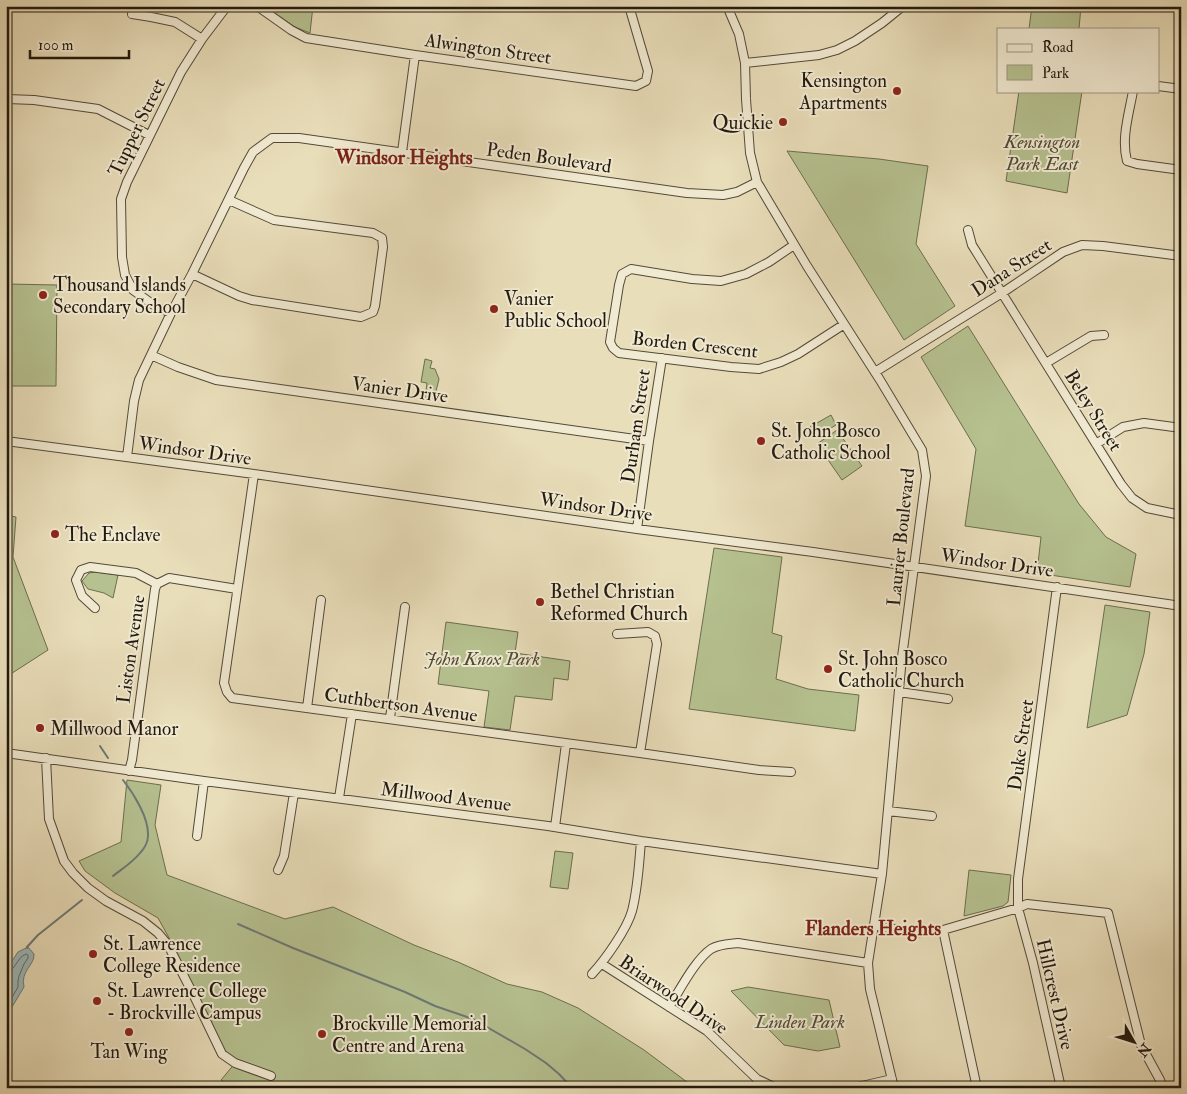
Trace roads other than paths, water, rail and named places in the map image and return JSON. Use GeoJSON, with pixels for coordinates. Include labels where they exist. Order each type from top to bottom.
{"type":"FeatureCollection","features":[{"type":"Feature","properties":{"kind":"street","name":"Tupper Street"},"geometry":{"type":"LineString","coordinates":[[171,313],[155,306],[133,290],[125,275],[122,257],[121,199],[127,182],[180,72],[226,6]]}},
{"type":"Feature","properties":{"kind":"street","name":"Alwington Street"},"geometry":{"type":"LineString","coordinates":[[257,6],[291,30],[306,38],[636,86],[646,81],[648,71],[629,6]]}},
{"type":"Feature","properties":{"kind":"street","name":"Laurier Boulevard"},"geometry":{"type":"LineString","coordinates":[[727,6],[739,34],[745,63],[750,153],[757,182],[794,245],[922,450],[926,476],[899,692],[882,874],[868,962],[870,989],[894,1088]]}},
{"type":"Feature","properties":{"kind":"street"},"geometry":{"type":"LineString","coordinates":[[745,63],[819,55],[837,50],[855,41],[903,6]]}},
{"type":"Feature","properties":{"kind":"street"},"geometry":{"type":"LineString","coordinates":[[132,14],[175,22],[202,39]]}},
{"type":"Feature","properties":{"kind":"street"},"geometry":{"type":"LineString","coordinates":[[402,152],[415,55]]}},
{"type":"Feature","properties":{"kind":"street"},"geometry":{"type":"LineString","coordinates":[[1160,86],[1181,89]]}},
{"type":"Feature","properties":{"kind":"street"},"geometry":{"type":"LineString","coordinates":[[1133,92],[1125,137],[1124,151],[1127,161],[1181,170]]}},
{"type":"Feature","properties":{"kind":"street"},"geometry":{"type":"LineString","coordinates":[[7,99],[34,100],[98,110],[149,135]]}},
{"type":"Feature","properties":{"kind":"street","name":"Peden Boulevard"},"geometry":{"type":"LineString","coordinates":[[127,457],[134,401],[139,380],[244,168],[253,152],[272,138],[298,138],[687,193],[723,195],[737,192],[757,182]]}},
{"type":"Feature","properties":{"kind":"street"},"geometry":{"type":"LineString","coordinates":[[192,274],[252,300],[361,317],[373,312],[383,247],[382,238],[373,233],[274,220],[229,200]]}},
{"type":"Feature","properties":{"kind":"street","name":"Beley Street"},"geometry":{"type":"LineString","coordinates":[[968,230],[972,244],[1120,484],[1132,498],[1147,508],[1181,515]]}},
{"type":"Feature","properties":{"kind":"street","name":"Borden Crescent"},"geometry":{"type":"LineString","coordinates":[[794,245],[769,262],[746,274],[721,281],[692,279],[631,269],[622,274],[610,342],[612,348],[619,352],[731,368],[759,369],[798,354],[844,325]]}},
{"type":"Feature","properties":{"kind":"street","name":"Dana Street"},"geometry":{"type":"LineString","coordinates":[[875,372],[1002,293],[1063,252],[1082,245],[1181,256]]}},
{"type":"Feature","properties":{"kind":"street"},"geometry":{"type":"LineString","coordinates":[[1046,363],[1091,336],[1104,335]]}},
{"type":"Feature","properties":{"kind":"street","name":"Vanier Drive"},"geometry":{"type":"LineString","coordinates":[[151,355],[178,367],[216,380],[649,441]]}},
{"type":"Feature","properties":{"kind":"street","name":"Durham Street"},"geometry":{"type":"LineString","coordinates":[[637,529],[662,358]]}},
{"type":"Feature","properties":{"kind":"street"},"geometry":{"type":"LineString","coordinates":[[1096,444],[1123,427],[1144,423],[1181,428]]}},
{"type":"Feature","properties":{"kind":"street","name":"Windsor Drive"},"geometry":{"type":"LineString","coordinates":[[6,441],[254,474],[1181,606]]}},
{"type":"Feature","properties":{"kind":"street","name":"Cuthbertson Avenue"},"geometry":{"type":"LineString","coordinates":[[254,474],[224,683],[226,692],[232,698],[390,718],[759,770],[792,772]]}},
{"type":"Feature","properties":{"kind":"street"},"geometry":{"type":"LineString","coordinates":[[95,608],[82,596],[76,580],[81,570],[90,567],[136,574],[157,584]]}},
{"type":"Feature","properties":{"kind":"street","name":"Liston Avenue"},"geometry":{"type":"LineString","coordinates":[[129,771],[157,584],[169,578],[237,589]]}},
{"type":"Feature","properties":{"kind":"street","name":"Duke Street"},"geometry":{"type":"LineString","coordinates":[[1018,908],[1018,879],[1057,587]]}},
{"type":"Feature","properties":{"kind":"street"},"geometry":{"type":"LineString","coordinates":[[306,708],[321,600]]}},
{"type":"Feature","properties":{"kind":"street"},"geometry":{"type":"LineString","coordinates":[[390,718],[405,607]]}},
{"type":"Feature","properties":{"kind":"street"},"geometry":{"type":"LineString","coordinates":[[617,634],[648,632],[655,636],[657,644],[640,753]]}},
{"type":"Feature","properties":{"kind":"street"},"geometry":{"type":"LineString","coordinates":[[899,692],[948,699]]}},
{"type":"Feature","properties":{"kind":"street"},"geometry":{"type":"LineString","coordinates":[[339,798],[352,714]]}},
{"type":"Feature","properties":{"kind":"street"},"geometry":{"type":"LineString","coordinates":[[555,827],[566,744]]}},
{"type":"Feature","properties":{"kind":"street","name":"Millwood Avenue"},"geometry":{"type":"LineString","coordinates":[[6,753],[555,827],[882,874]]}},
{"type":"Feature","properties":{"kind":"street"},"geometry":{"type":"LineString","coordinates":[[46,758],[49,819],[64,861],[88,888],[106,901],[143,921],[158,933],[168,945],[222,1054],[235,1063],[271,1076]]}},
{"type":"Feature","properties":{"kind":"street"},"geometry":{"type":"LineString","coordinates":[[197,836],[204,781]]}},
{"type":"Feature","properties":{"kind":"street"},"geometry":{"type":"LineString","coordinates":[[278,870],[284,856],[294,793]]}},
{"type":"Feature","properties":{"kind":"street"},"geometry":{"type":"LineString","coordinates":[[888,811],[932,816]]}},
{"type":"Feature","properties":{"kind":"street"},"geometry":{"type":"LineString","coordinates":[[592,974],[602,964],[626,926],[631,912],[637,880],[641,840]]}},
{"type":"Feature","properties":{"kind":"street"},"geometry":{"type":"LineString","coordinates":[[874,925],[912,933],[943,930],[1027,904],[1108,913],[1141,1045],[1163,1088]]}},
{"type":"Feature","properties":{"kind":"street","name":"Hillcrest Drive"},"geometry":{"type":"LineString","coordinates":[[1018,908],[1033,963],[1061,1088]]}},
{"type":"Feature","properties":{"kind":"street"},"geometry":{"type":"LineString","coordinates":[[943,930],[977,1088]]}},
{"type":"Feature","properties":{"kind":"street"},"geometry":{"type":"LineString","coordinates":[[669,1007],[699,960],[712,949],[725,944],[738,943],[868,962]]}},
{"type":"Feature","properties":{"kind":"street","name":"Briarwood Drive"},"geometry":{"type":"LineString","coordinates":[[602,964],[707,1031],[757,1079],[776,1088]]}},
{"type":"Feature","properties":{"kind":"street"},"geometry":{"type":"LineString","coordinates":[[854,1088],[892,1079]]}},
{"type":"Feature","properties":{"kind":"water"},"geometry":{"type":"Polygon","coordinates":[[[28,947],[34,954],[34,958],[24,977],[24,987],[6,1019],[6,974],[8,967],[18,952],[28,947]]]}},
{"type":"Feature","properties":{"kind":"waterway"},"geometry":{"type":"LineString","coordinates":[[100,746],[108,758]]}},
{"type":"Feature","properties":{"kind":"waterway"},"geometry":{"type":"LineString","coordinates":[[113,876],[137,856],[147,843],[148,838],[148,829],[143,814],[136,799],[123,780]]}},
{"type":"Feature","properties":{"kind":"waterway"},"geometry":{"type":"LineString","coordinates":[[27,948],[38,935],[82,900]]}},
{"type":"Feature","properties":{"kind":"waterway"},"geometry":{"type":"LineString","coordinates":[[238,924],[435,1006],[473,1019],[546,1063],[572,1088]]}},
{"type":"Feature","properties":{"kind":"place","name":"Kensington Apartments"},"geometry":{"type":"Point","coordinates":[897,91]}},
{"type":"Feature","properties":{"kind":"place","name":"Quickie"},"geometry":{"type":"Point","coordinates":[783,122]}},
{"type":"Feature","properties":{"kind":"place","name":"Thousand Islands Secondary School"},"geometry":{"type":"Point","coordinates":[43,295]}},
{"type":"Feature","properties":{"kind":"place","name":"Vanier Public School"},"geometry":{"type":"Point","coordinates":[494,309]}},
{"type":"Feature","properties":{"kind":"place","name":"St. John Bosco Catholic School"},"geometry":{"type":"Point","coordinates":[761,441]}},
{"type":"Feature","properties":{"kind":"place","name":"The Enclave"},"geometry":{"type":"Point","coordinates":[55,534]}},
{"type":"Feature","properties":{"kind":"place","name":"Bethel Christian Reformed Church"},"geometry":{"type":"Point","coordinates":[540,602]}},
{"type":"Feature","properties":{"kind":"place","name":"St. John Bosco Catholic Church"},"geometry":{"type":"Point","coordinates":[828,669]}},
{"type":"Feature","properties":{"kind":"place","name":"Millwood Manor"},"geometry":{"type":"Point","coordinates":[40,728]}},
{"type":"Feature","properties":{"kind":"place","name":"St. Lawrence College Residence"},"geometry":{"type":"Point","coordinates":[93,954]}},
{"type":"Feature","properties":{"kind":"place","name":"St. Lawrence College - Brockville Campus"},"geometry":{"type":"Point","coordinates":[97,1001]}},
{"type":"Feature","properties":{"kind":"place","name":"Tan Wing"},"geometry":{"type":"Point","coordinates":[129,1032]}},
{"type":"Feature","properties":{"kind":"place","name":"Brockville Memorial Centre and Arena"},"geometry":{"type":"Point","coordinates":[322,1034]}},
{"type":"Feature","properties":{"kind":"district","name":"Windsor Heights"},"geometry":{"type":"Point","coordinates":[404,157]}},
{"type":"Feature","properties":{"kind":"district","name":"Flanders Heights"},"geometry":{"type":"Point","coordinates":[873,928]}},
{"type":"Feature","properties":{"kind":"park label","name":"Kensington Park East"},"geometry":{"type":"Point","coordinates":[1042,152]}},
{"type":"Feature","properties":{"kind":"park label","name":"John Knox Park"},"geometry":{"type":"Point","coordinates":[482,658]}},
{"type":"Feature","properties":{"kind":"park label","name":"Linden Park"},"geometry":{"type":"Point","coordinates":[800,1021]}}]}
